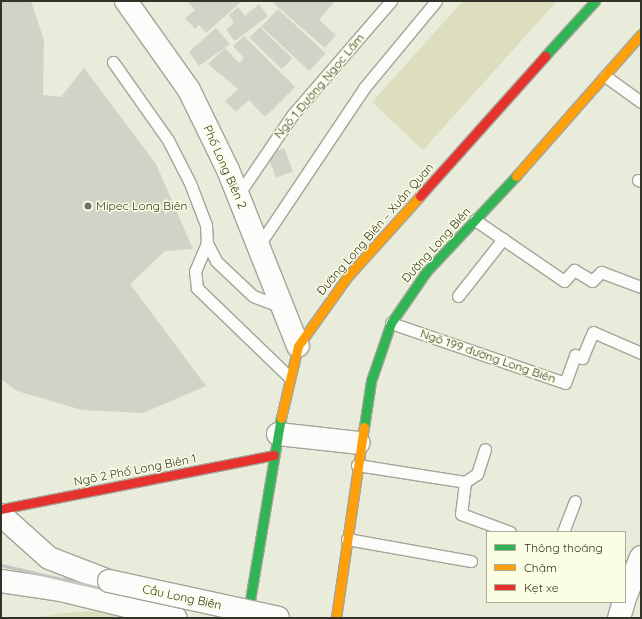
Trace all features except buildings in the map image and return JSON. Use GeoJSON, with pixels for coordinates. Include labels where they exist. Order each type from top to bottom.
{"type":"FeatureCollection","features":[{"type":"Feature","properties":{"kind":"main road","name":"Đường Long Biên – Xuân Quan"},"geometry":{"type":"LineString","coordinates":[[247,618],[288,376],[298,346],[348,276],[595,1]]}},
{"type":"Feature","properties":{"kind":"main road","name":"Đường Long Biên"},"geometry":{"type":"LineString","coordinates":[[336,618],[360,443],[378,352],[391,323],[426,272],[475,220],[641,34]]}},
{"type":"Feature","properties":{"kind":"main road","name":"Ngõ 2 Phố Long Biên 1"},"geometry":{"type":"LineString","coordinates":[[1,509],[274,455]]}},
{"type":"Feature","properties":{"kind":"street","name":"Phố Long Biên 2"},"geometry":{"type":"LineString","coordinates":[[126,1],[189,90],[238,195],[298,346]]}},
{"type":"Feature","properties":{"kind":"street"},"geometry":{"type":"LineString","coordinates":[[278,434],[360,443]]}},
{"type":"Feature","properties":{"kind":"street","name":"Cầu Long Biên"},"geometry":{"type":"LineString","coordinates":[[1,515],[49,558],[109,581],[278,618]]}},
{"type":"Feature","properties":{"kind":"street"},"geometry":{"type":"LineString","coordinates":[[626,595],[641,557]]}},
{"type":"Feature","properties":{"kind":"street","name":"Cầu Long Biên"},"geometry":{"type":"LineString","coordinates":[[7,585],[61,590],[105,602],[176,618]]}},
{"type":"Feature","properties":{"kind":"street"},"geometry":{"type":"LineString","coordinates":[[619,618],[624,603]]}},
{"type":"Feature","properties":{"kind":"lane","name":"Ngõ 1 Đường Ngọc Lâm"},"geometry":{"type":"LineString","coordinates":[[238,195],[293,114],[391,1]]}},
{"type":"Feature","properties":{"kind":"lane"},"geometry":{"type":"LineString","coordinates":[[259,245],[364,88],[436,1]]}},
{"type":"Feature","properties":{"kind":"lane"},"geometry":{"type":"LineString","coordinates":[[113,62],[168,140],[184,171],[206,225],[207,243],[216,261],[253,296],[283,307]]}},
{"type":"Feature","properties":{"kind":"lane"},"geometry":{"type":"LineString","coordinates":[[605,76],[641,102]]}},
{"type":"Feature","properties":{"kind":"lane"},"geometry":{"type":"LineString","coordinates":[[475,220],[564,281],[574,270],[592,281],[601,272],[641,287]]}},
{"type":"Feature","properties":{"kind":"lane"},"geometry":{"type":"LineString","coordinates":[[458,296],[503,239]]}},
{"type":"Feature","properties":{"kind":"lane"},"geometry":{"type":"LineString","coordinates":[[207,243],[195,271],[197,288],[288,376]]}},
{"type":"Feature","properties":{"kind":"lane","name":"Ngõ 199 đường Long Biên"},"geometry":{"type":"LineString","coordinates":[[391,323],[565,383],[575,355],[582,358],[593,332],[641,353]]}},
{"type":"Feature","properties":{"kind":"lane"},"geometry":{"type":"LineString","coordinates":[[357,465],[465,482],[477,474],[485,449]]}},
{"type":"Feature","properties":{"kind":"lane"},"geometry":{"type":"LineString","coordinates":[[465,482],[461,514],[507,531]]}},
{"type":"Feature","properties":{"kind":"lane"},"geometry":{"type":"LineString","coordinates":[[563,531],[575,501]]}},
{"type":"Feature","properties":{"kind":"lane"},"geometry":{"type":"LineString","coordinates":[[347,539],[471,561]]}},
{"type":"Feature","properties":{"kind":"green space"},"geometry":{"type":"Polygon","coordinates":[[[463,1],[557,1],[423,150],[372,102],[463,1]]]}},
{"type":"Feature","properties":{"kind":"green space"},"geometry":{"type":"Polygon","coordinates":[[[98,611],[128,618],[34,618],[64,613],[98,611]]]}},
{"type":"Feature","properties":{"kind":"railway"},"geometry":{"type":"LineString","coordinates":[[1,565],[230,618]]}},
{"type":"Feature","properties":{"kind":"traffic: fast"},"geometry":{"type":"LineString","coordinates":[[545,56],[595,1]]}},
{"type":"Feature","properties":{"kind":"traffic: fast"},"geometry":{"type":"LineString","coordinates":[[364,427],[371,381],[391,323],[426,272],[516,176]]}},
{"type":"Feature","properties":{"kind":"traffic: fast"},"geometry":{"type":"LineString","coordinates":[[247,618],[281,418]]}},
{"type":"Feature","properties":{"kind":"traffic: slow"},"geometry":{"type":"LineString","coordinates":[[516,176],[641,34]]}},
{"type":"Feature","properties":{"kind":"traffic: slow"},"geometry":{"type":"LineString","coordinates":[[281,418],[298,346],[348,276],[420,196]]}},
{"type":"Feature","properties":{"kind":"traffic: slow"},"geometry":{"type":"LineString","coordinates":[[336,618],[364,427]]}},
{"type":"Feature","properties":{"kind":"traffic: jam"},"geometry":{"type":"LineString","coordinates":[[420,196],[545,56]]}},
{"type":"Feature","properties":{"kind":"traffic: jam"},"geometry":{"type":"LineString","coordinates":[[1,509],[274,455]]}},
{"type":"Feature","properties":{"kind":"place","name":"Mipec Long Biên"},"geometry":{"type":"Point","coordinates":[88,206]}}]}
